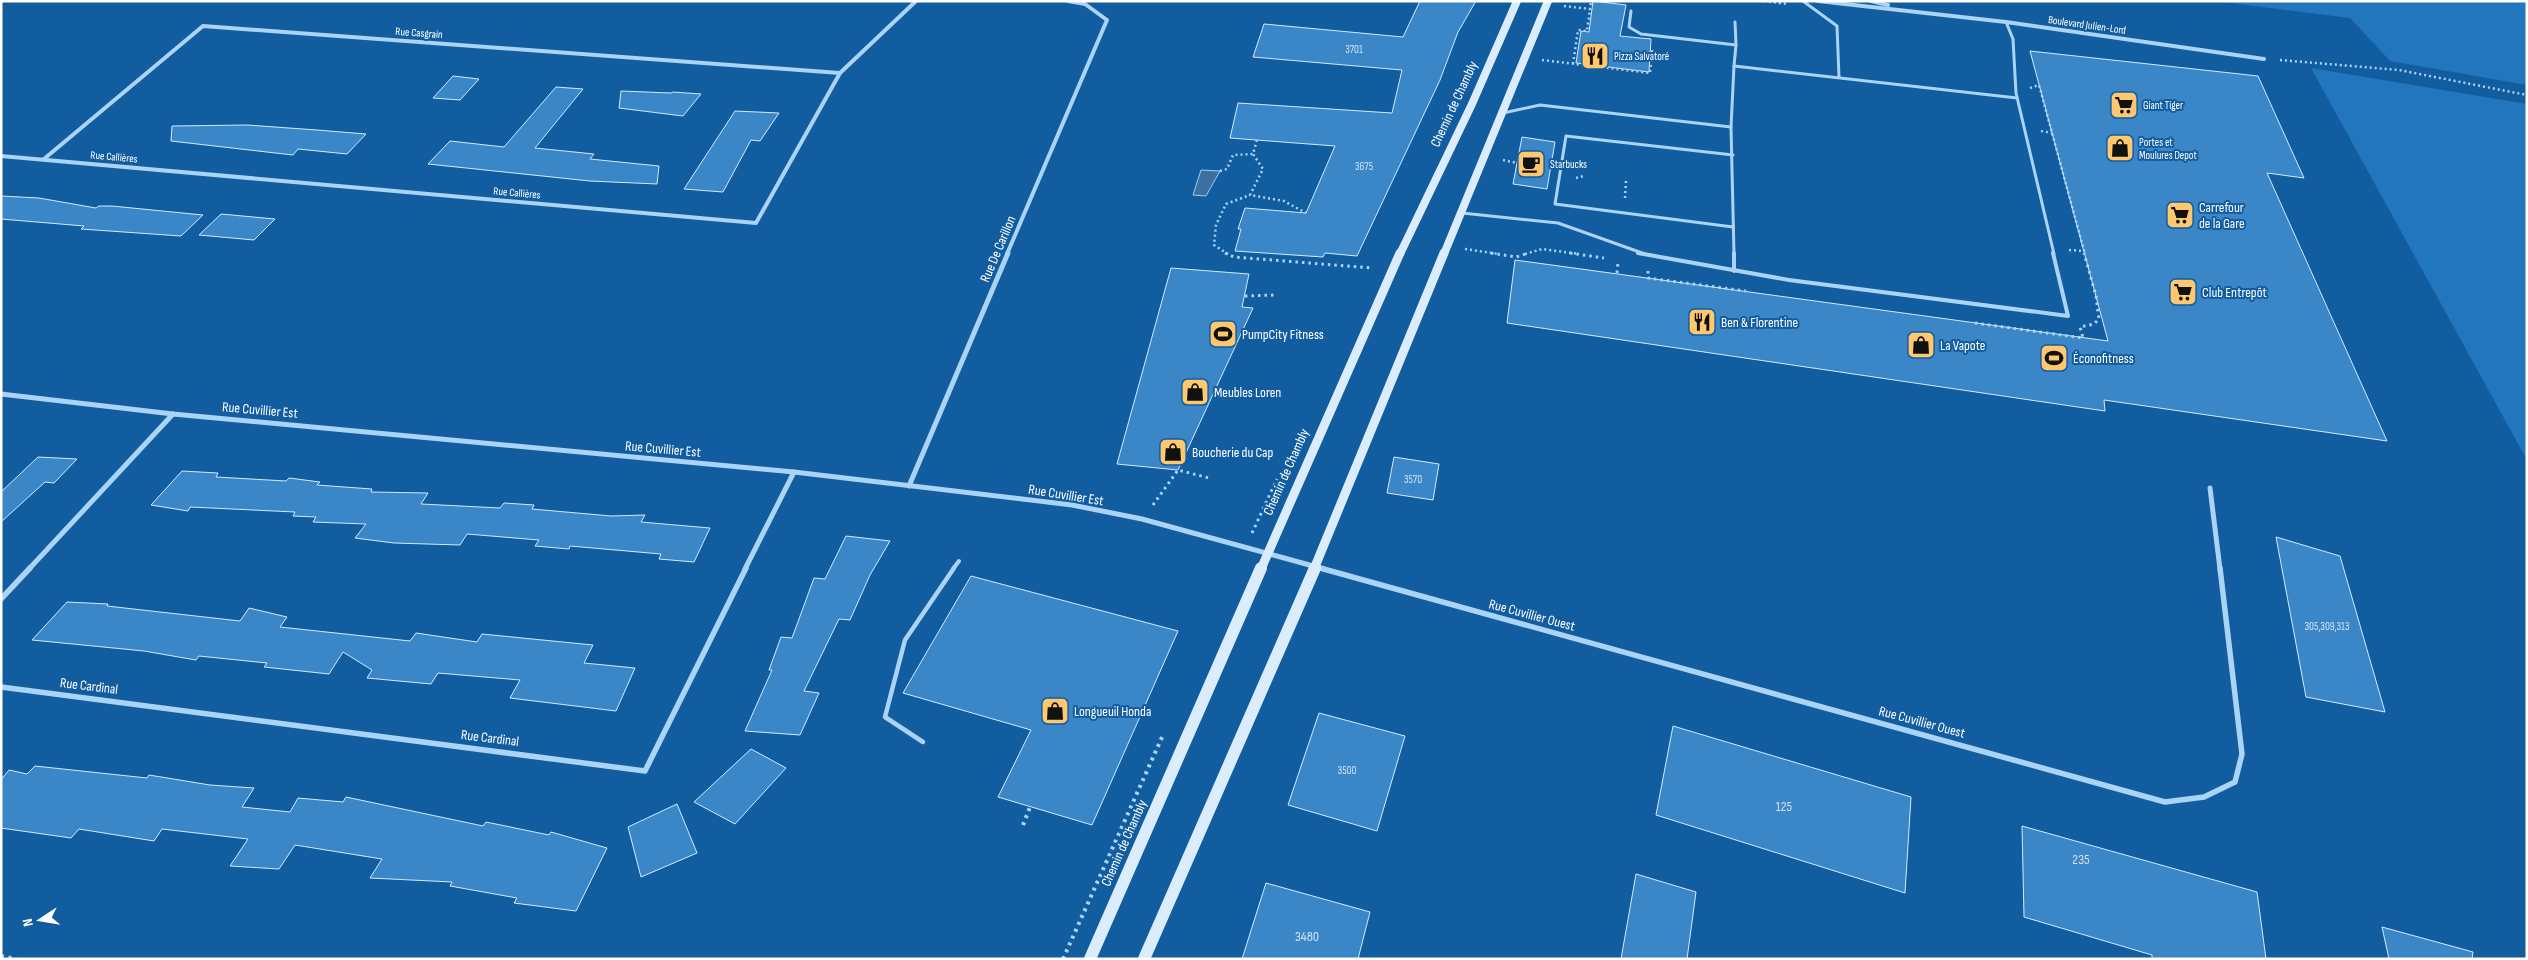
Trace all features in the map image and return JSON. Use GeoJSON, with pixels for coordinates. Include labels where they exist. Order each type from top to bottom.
{"type":"FeatureCollection","features":[{"type":"Feature","properties":{"kind":"main road","name":"Chemin de Chambly"},"geometry":{"type":"LineString","coordinates":[[1090,959],[1387,281],[1472,104],[1517,1]]}},
{"type":"Feature","properties":{"kind":"main road"},"geometry":{"type":"LineString","coordinates":[[1144,959],[1315,568],[1548,1]]}},
{"type":"Feature","properties":{"kind":"street","name":"Rue Callières"},"geometry":{"type":"LineString","coordinates":[[1,156],[756,223],[840,73],[916,1]]}},
{"type":"Feature","properties":{"kind":"street","name":"Rue De Carillon"},"geometry":{"type":"LineString","coordinates":[[909,486],[1107,20],[1085,4],[1068,1]]}},
{"type":"Feature","properties":{"kind":"street","name":"Boulevard Julien-Lord"},"geometry":{"type":"LineString","coordinates":[[1818,1],[2006,22],[2264,59]]}},
{"type":"Feature","properties":{"kind":"street","name":"Boulevard Julien-Lord"},"geometry":{"type":"LineString","coordinates":[[1871,1],[1908,10]]}},
{"type":"Feature","properties":{"kind":"street","name":"Rue Casgrain"},"geometry":{"type":"LineString","coordinates":[[44,159],[203,26],[840,73]]}},
{"type":"Feature","properties":{"kind":"street","name":"Rue Cuvillier Est"},"geometry":{"type":"LineString","coordinates":[[1,394],[173,414],[794,472],[1072,505],[1142,520],[1315,568]]}},
{"type":"Feature","properties":{"kind":"street"},"geometry":{"type":"LineString","coordinates":[[1,599],[173,414]]}},
{"type":"Feature","properties":{"kind":"street","name":"Rue Cardinal"},"geometry":{"type":"LineString","coordinates":[[1,687],[645,771],[794,472]]}},
{"type":"Feature","properties":{"kind":"street","name":"Rue Cuvillier Ouest"},"geometry":{"type":"LineString","coordinates":[[1315,568],[2165,802],[2204,797],[2235,782],[2242,754],[2210,488]]}},
{"type":"Feature","properties":{"kind":"lane"},"geometry":{"type":"LineString","coordinates":[[1803,1],[1838,26],[1839,78]]}},
{"type":"Feature","properties":{"kind":"lane"},"geometry":{"type":"LineString","coordinates":[[1631,11],[1630,27],[1641,34],[1736,45]]}},
{"type":"Feature","properties":{"kind":"lane"},"geometry":{"type":"LineString","coordinates":[[1734,271],[1731,127],[1736,45],[1735,22]]}},
{"type":"Feature","properties":{"kind":"lane"},"geometry":{"type":"LineString","coordinates":[[1462,212],[1558,223],[1638,253],[1734,271],[1789,280],[2068,316],[2017,98],[2013,39],[2006,22]]}},
{"type":"Feature","properties":{"kind":"lane"},"geometry":{"type":"LineString","coordinates":[[1734,66],[2017,98]]}},
{"type":"Feature","properties":{"kind":"lane"},"geometry":{"type":"LineString","coordinates":[[1503,114],[1520,108],[1540,105],[1731,127]]}},
{"type":"Feature","properties":{"kind":"lane"},"geometry":{"type":"LineString","coordinates":[[1732,155],[1566,136],[1555,204],[1733,227]]}},
{"type":"Feature","properties":{"kind":"lane"},"geometry":{"type":"LineString","coordinates":[[923,742],[885,717],[906,640],[959,561]]}},
{"type":"Feature","properties":{"kind":"path"},"geometry":{"type":"LineString","coordinates":[[1574,64],[1578,30],[1588,31],[1591,1]]}},
{"type":"Feature","properties":{"kind":"path"},"geometry":{"type":"LineString","coordinates":[[1561,5],[1590,9]]}},
{"type":"Feature","properties":{"kind":"path"},"geometry":{"type":"LineString","coordinates":[[1539,60],[1650,73],[1653,42]]}},
{"type":"Feature","properties":{"kind":"path"},"geometry":{"type":"LineString","coordinates":[[2264,59],[2399,70],[2527,95]]}},
{"type":"Feature","properties":{"kind":"path"},"geometry":{"type":"LineString","coordinates":[[1250,194],[1263,169],[1253,154],[1257,140]]}},
{"type":"Feature","properties":{"kind":"path"},"geometry":{"type":"LineString","coordinates":[[1220,172],[1227,168],[1233,155],[1253,154]]}},
{"type":"Feature","properties":{"kind":"path"},"geometry":{"type":"LineString","coordinates":[[1500,160],[1517,163]]}},
{"type":"Feature","properties":{"kind":"path"},"geometry":{"type":"LineString","coordinates":[[1625,200],[1626,181]]}},
{"type":"Feature","properties":{"kind":"path"},"geometry":{"type":"LineString","coordinates":[[1306,213],[1284,201],[1250,194],[1226,204],[1216,225],[1214,245],[1222,252],[1234,257],[1375,268]]}},
{"type":"Feature","properties":{"kind":"path"},"geometry":{"type":"LineString","coordinates":[[1448,246],[1516,257],[1542,248],[1618,260],[1617,274]]}},
{"type":"Feature","properties":{"kind":"path"},"geometry":{"type":"LineString","coordinates":[[1245,296],[1276,295]]}},
{"type":"Feature","properties":{"kind":"path"},"geometry":{"type":"LineString","coordinates":[[1142,520],[1178,470],[1209,478]]}},
{"type":"Feature","properties":{"kind":"path","name":"Chemin de Chambly"},"geometry":{"type":"LineString","coordinates":[[1063,959],[1166,728]]}},
{"type":"Feature","properties":{"kind":"path"},"geometry":{"type":"LineString","coordinates":[[1023,826],[1030,807]]}},
{"type":"Feature","properties":{"kind":"path"},"geometry":{"type":"LineString","coordinates":[[1,956],[16,959]]}},
{"type":"Feature","properties":{"kind":"shaded area"},"geometry":{"type":"Polygon","coordinates":[[[2216,1],[2527,1],[2527,85],[2390,61],[2350,18],[2216,1]]]}},
{"type":"Feature","properties":{"kind":"shaded area"},"geometry":{"type":"Polygon","coordinates":[[[2311,68],[2527,104],[2527,460],[2311,68]]]}},
{"type":"Feature","properties":{"kind":"shaded area"},"geometry":{"type":"Polygon","coordinates":[[[1201,170],[1220,171],[1206,196],[1193,195],[1201,170]]]}},
{"type":"Feature","properties":{"kind":"building"},"geometry":{"type":"Polygon","coordinates":[[[1420,1],[1476,1],[1458,32],[1440,80],[1357,256],[1325,253],[1323,257],[1235,251],[1241,229],[1238,229],[1245,208],[1306,213],[1335,146],[1230,138],[1238,103],[1392,113],[1402,70],[1253,57],[1264,24],[1403,37],[1420,1]]]}},
{"type":"Feature","properties":{"kind":"building"},"geometry":{"type":"Polygon","coordinates":[[[1593,1],[1626,5],[1620,36],[1651,39],[1649,72],[1576,63],[1581,31],[1589,32],[1593,1]]]}},
{"type":"Feature","properties":{"kind":"building","name":"Carrefour de la Gare"},"geometry":{"type":"Polygon","coordinates":[[[2030,51],[2258,76],[2304,178],[2267,173],[2387,441],[2104,400],[2105,411],[1507,323],[1515,260],[2108,341],[2030,51]]]}},
{"type":"Feature","properties":{"kind":"building"},"geometry":{"type":"Polygon","coordinates":[[[453,76],[479,79],[460,100],[433,98],[453,76]]]}},
{"type":"Feature","properties":{"kind":"building"},"geometry":{"type":"Polygon","coordinates":[[[556,87],[583,89],[535,148],[594,154],[590,159],[659,166],[657,184],[590,181],[428,164],[450,141],[504,147],[556,87]]]}},
{"type":"Feature","properties":{"kind":"building"},"geometry":{"type":"Polygon","coordinates":[[[621,91],[701,94],[683,116],[619,108],[621,91]]]}},
{"type":"Feature","properties":{"kind":"building"},"geometry":{"type":"Polygon","coordinates":[[[735,111],[779,113],[760,141],[751,140],[723,192],[684,189],[735,111]]]}},
{"type":"Feature","properties":{"kind":"building"},"geometry":{"type":"Polygon","coordinates":[[[247,125],[366,134],[347,154],[298,149],[293,155],[171,141],[172,126],[247,125]]]}},
{"type":"Feature","properties":{"kind":"building"},"geometry":{"type":"Polygon","coordinates":[[[1522,137],[1555,142],[1547,189],[1513,184],[1522,137]]]}},
{"type":"Feature","properties":{"kind":"building"},"geometry":{"type":"Polygon","coordinates":[[[1,196],[39,198],[96,208],[99,206],[112,206],[203,215],[181,236],[81,229],[84,226],[1,219],[1,196]]]}},
{"type":"Feature","properties":{"kind":"building"},"geometry":{"type":"Polygon","coordinates":[[[221,214],[275,219],[254,240],[199,235],[221,214]]]}},
{"type":"Feature","properties":{"kind":"building"},"geometry":{"type":"Polygon","coordinates":[[[1171,268],[1249,274],[1242,307],[1253,308],[1178,470],[1117,464],[1171,268]]]}},
{"type":"Feature","properties":{"kind":"building"},"geometry":{"type":"Polygon","coordinates":[[[38,457],[77,459],[54,483],[45,482],[1,522],[1,492],[38,457]]]}},
{"type":"Feature","properties":{"kind":"building"},"geometry":{"type":"Polygon","coordinates":[[[1394,457],[1439,464],[1433,500],[1387,493],[1394,457]]]}},
{"type":"Feature","properties":{"kind":"building"},"geometry":{"type":"Polygon","coordinates":[[[182,471],[218,473],[216,477],[286,481],[289,478],[320,482],[317,485],[372,489],[371,492],[428,493],[421,504],[500,508],[504,503],[534,505],[532,509],[611,516],[645,515],[641,522],[710,528],[694,562],[659,559],[661,554],[570,546],[569,549],[535,546],[539,540],[467,534],[460,545],[394,543],[355,538],[366,524],[313,522],[316,517],[293,516],[295,512],[190,507],[188,511],[151,505],[182,471]]]}},
{"type":"Feature","properties":{"kind":"building"},"geometry":{"type":"Polygon","coordinates":[[[846,536],[890,541],[870,575],[850,620],[839,619],[804,691],[819,693],[800,735],[745,731],[772,670],[769,670],[781,637],[792,638],[814,578],[825,579],[846,536]]]}},
{"type":"Feature","properties":{"kind":"building"},"geometry":{"type":"Polygon","coordinates":[[[2276,537],[2340,556],[2385,712],[2306,697],[2276,537]]]}},
{"type":"Feature","properties":{"kind":"building","name":"Longueuil Honda"},"geometry":{"type":"Polygon","coordinates":[[[971,576],[1178,631],[1092,825],[998,797],[1031,730],[903,693],[971,576]]]}},
{"type":"Feature","properties":{"kind":"building"},"geometry":{"type":"Polygon","coordinates":[[[67,602],[108,604],[107,606],[240,621],[249,608],[287,617],[280,627],[410,641],[416,633],[477,642],[482,634],[593,645],[584,663],[635,668],[616,711],[510,698],[520,680],[438,673],[431,684],[367,678],[372,670],[343,652],[329,674],[264,667],[267,663],[199,656],[196,660],[144,651],[32,640],[67,602]]]}},
{"type":"Feature","properties":{"kind":"building"},"geometry":{"type":"Polygon","coordinates":[[[1319,713],[1405,736],[1377,831],[1288,805],[1319,713]]]}},
{"type":"Feature","properties":{"kind":"building"},"geometry":{"type":"Polygon","coordinates":[[[1673,726],[1911,797],[1905,893],[1656,815],[1673,726]]]}},
{"type":"Feature","properties":{"kind":"building"},"geometry":{"type":"Polygon","coordinates":[[[751,749],[786,768],[735,824],[694,802],[751,749]]]}},
{"type":"Feature","properties":{"kind":"building"},"geometry":{"type":"Polygon","coordinates":[[[35,766],[147,778],[149,775],[210,785],[254,788],[242,807],[290,812],[298,798],[343,802],[346,797],[483,826],[486,822],[549,835],[551,832],[607,848],[576,911],[514,903],[517,898],[450,886],[452,882],[370,878],[382,859],[295,845],[279,869],[230,866],[248,839],[162,829],[154,841],[79,829],[71,838],[1,828],[1,780],[9,770],[27,774],[35,766]]]}},
{"type":"Feature","properties":{"kind":"building"},"geometry":{"type":"Polygon","coordinates":[[[677,804],[697,853],[641,877],[628,827],[677,804]]]}},
{"type":"Feature","properties":{"kind":"building"},"geometry":{"type":"Polygon","coordinates":[[[2022,826],[2257,892],[2266,959],[2152,959],[2152,955],[2024,917],[2022,826]]]}},
{"type":"Feature","properties":{"kind":"building"},"geometry":{"type":"Polygon","coordinates":[[[1636,874],[1696,892],[1687,959],[1621,959],[1636,874]]]}},
{"type":"Feature","properties":{"kind":"building"},"geometry":{"type":"Polygon","coordinates":[[[1266,883],[1370,912],[1358,959],[1242,959],[1266,883]]]}},
{"type":"Feature","properties":{"kind":"building"},"geometry":{"type":"Polygon","coordinates":[[[2382,927],[2473,952],[2472,959],[2389,959],[2382,927]]]}},
{"type":"Feature","properties":{"kind":"place","name":"Pizza Salvatoré"},"geometry":{"type":"Point","coordinates":[1595,56]}},
{"type":"Feature","properties":{"kind":"place","name":"Giant Tiger"},"geometry":{"type":"Point","coordinates":[2124,105]}},
{"type":"Feature","properties":{"kind":"place","name":"Portes et Moulures Depot"},"geometry":{"type":"Point","coordinates":[2120,148]}},
{"type":"Feature","properties":{"kind":"place","name":"Starbucks"},"geometry":{"type":"Point","coordinates":[1531,164]}},
{"type":"Feature","properties":{"kind":"place","name":"Carrefour de la Gare"},"geometry":{"type":"Point","coordinates":[2180,215]}},
{"type":"Feature","properties":{"kind":"place","name":"Club Entrepôt"},"geometry":{"type":"Point","coordinates":[2183,292]}},
{"type":"Feature","properties":{"kind":"place","name":"Ben & Florentine"},"geometry":{"type":"Point","coordinates":[1702,322]}},
{"type":"Feature","properties":{"kind":"place","name":"PumpCity Fitness"},"geometry":{"type":"Point","coordinates":[1223,334]}},
{"type":"Feature","properties":{"kind":"place","name":"La Vapote"},"geometry":{"type":"Point","coordinates":[1921,345]}},
{"type":"Feature","properties":{"kind":"place","name":"Éconofitness"},"geometry":{"type":"Point","coordinates":[2054,358]}},
{"type":"Feature","properties":{"kind":"place","name":"Meubles Loren"},"geometry":{"type":"Point","coordinates":[1195,392]}},
{"type":"Feature","properties":{"kind":"place","name":"Boucherie du Cap"},"geometry":{"type":"Point","coordinates":[1173,452]}},
{"type":"Feature","properties":{"kind":"place","name":"Longueuil Honda"},"geometry":{"type":"Point","coordinates":[1055,711]}}]}
